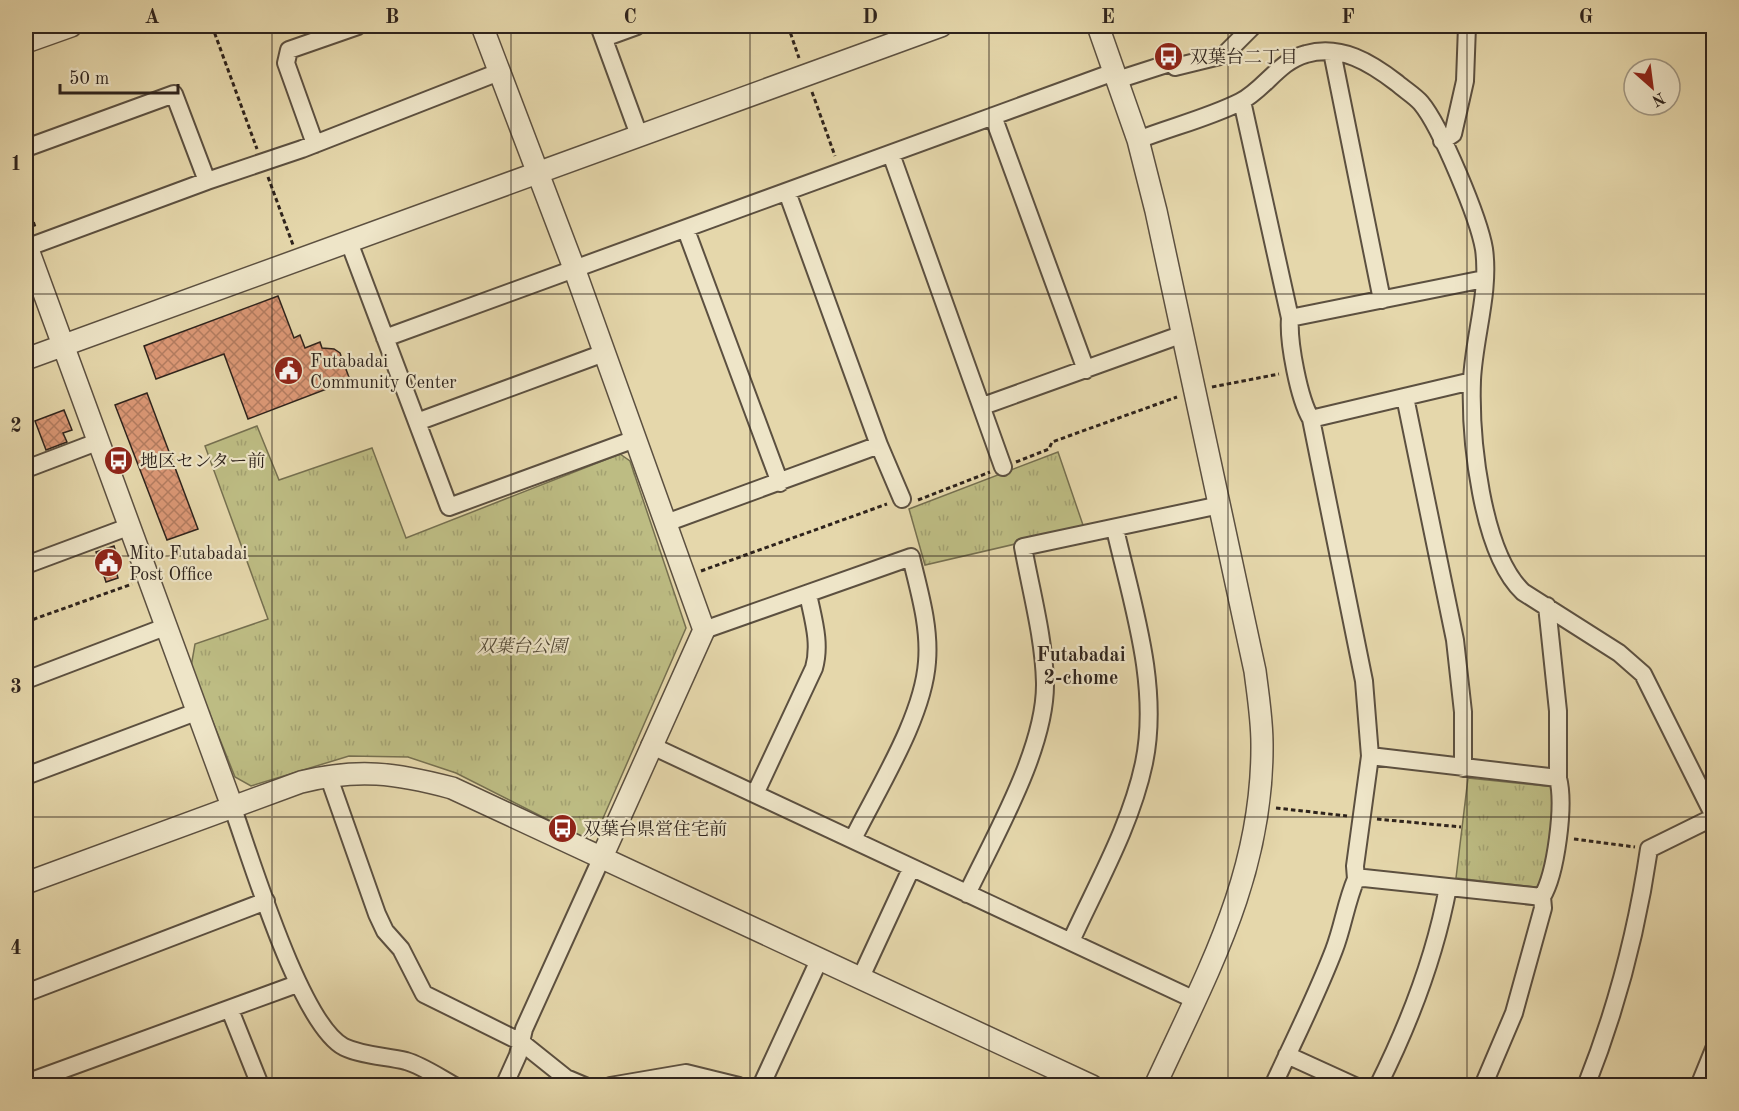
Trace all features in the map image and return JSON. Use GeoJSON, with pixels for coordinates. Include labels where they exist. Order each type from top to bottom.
{"type":"FeatureCollection","features":[{"type":"Feature","properties":{"kind":"street"},"geometry":{"type":"LineString","coordinates":[[26,42],[71,26]]}},
{"type":"Feature","properties":{"kind":"street"},"geometry":{"type":"LineString","coordinates":[[315,144],[286,63],[289,50],[358,26]]}},
{"type":"Feature","properties":{"kind":"street"},"geometry":{"type":"LineString","coordinates":[[482,26],[573,268],[704,630],[650,745],[524,1029],[504,1086]]}},
{"type":"Feature","properties":{"kind":"street"},"geometry":{"type":"LineString","coordinates":[[637,26],[602,32],[639,135]]}},
{"type":"Feature","properties":{"kind":"street"},"geometry":{"type":"LineString","coordinates":[[26,359],[941,26]]}},
{"type":"Feature","properties":{"kind":"street"},"geometry":{"type":"LineString","coordinates":[[1098,26],[1138,140],[1183,334],[1255,671],[1263,742],[1252,849],[1239,896],[1195,1000],[1155,1086]]}},
{"type":"Feature","properties":{"kind":"street"},"geometry":{"type":"LineString","coordinates":[[385,338],[993,116],[1116,76],[1173,62],[1175,67],[1224,55],[1253,26]]}},
{"type":"Feature","properties":{"kind":"street"},"geometry":{"type":"LineString","coordinates":[[1443,141],[1453,135],[1465,81],[1467,26]]}},
{"type":"Feature","properties":{"kind":"street"},"geometry":{"type":"LineString","coordinates":[[1138,140],[1242,101],[1284,65],[1306,54],[1332,52],[1350,54],[1371,63],[1412,95],[1430,115],[1443,141],[1476,221],[1484,248],[1484,279],[1472,381],[1475,446],[1488,523],[1497,554],[1511,580],[1523,592],[1618,653],[1643,674],[1713,817],[1649,849],[1630,956],[1603,1044],[1586,1086]]}},
{"type":"Feature","properties":{"kind":"street"},"geometry":{"type":"LineString","coordinates":[[1332,52],[1382,300]]}},
{"type":"Feature","properties":{"kind":"street"},"geometry":{"type":"LineString","coordinates":[[455,1086],[408,1062],[345,1047],[329,1036],[317,1021],[297,984],[97,442],[30,245],[315,144],[499,72]]}},
{"type":"Feature","properties":{"kind":"street"},"geometry":{"type":"LineString","coordinates":[[26,148],[174,94],[207,181]]}},
{"type":"Feature","properties":{"kind":"street"},"geometry":{"type":"LineString","coordinates":[[1242,101],[1290,318],[1297,370],[1306,411],[1311,419],[1364,681],[1370,756],[1355,866],[1356,879],[1341,931],[1316,999],[1273,1086]]}},
{"type":"Feature","properties":{"kind":"street"},"geometry":{"type":"LineString","coordinates":[[993,116],[1086,370]]}},
{"type":"Feature","properties":{"kind":"street"},"geometry":{"type":"LineString","coordinates":[[891,154],[1003,467]]}},
{"type":"Feature","properties":{"kind":"street"},"geometry":{"type":"LineString","coordinates":[[787,192],[879,445],[902,499]]}},
{"type":"Feature","properties":{"kind":"street"},"geometry":{"type":"LineString","coordinates":[[686,230],[780,483]]}},
{"type":"Feature","properties":{"kind":"street"},"geometry":{"type":"LineString","coordinates":[[349,242],[449,507],[635,439]]}},
{"type":"Feature","properties":{"kind":"street"},"geometry":{"type":"LineString","coordinates":[[1290,318],[1484,279]]}},
{"type":"Feature","properties":{"kind":"street"},"geometry":{"type":"LineString","coordinates":[[983,406],[1183,334]]}},
{"type":"Feature","properties":{"kind":"street"},"geometry":{"type":"LineString","coordinates":[[417,422],[604,353]]}},
{"type":"Feature","properties":{"kind":"street"},"geometry":{"type":"LineString","coordinates":[[1311,419],[1472,381]]}},
{"type":"Feature","properties":{"kind":"street"},"geometry":{"type":"LineString","coordinates":[[1405,397],[1455,640],[1463,712],[1463,768]]}},
{"type":"Feature","properties":{"kind":"street"},"geometry":{"type":"LineString","coordinates":[[26,469],[97,442]]}},
{"type":"Feature","properties":{"kind":"street"},"geometry":{"type":"LineString","coordinates":[[666,523],[879,445]]}},
{"type":"Feature","properties":{"kind":"street"},"geometry":{"type":"LineString","coordinates":[[967,894],[1023,774],[1040,720],[1045,684],[1040,635],[1023,547],[1220,505]]}},
{"type":"Feature","properties":{"kind":"street"},"geometry":{"type":"LineString","coordinates":[[26,565],[128,527]]}},
{"type":"Feature","properties":{"kind":"street"},"geometry":{"type":"LineString","coordinates":[[1071,941],[1130,811],[1144,762],[1147,713],[1145,667],[1115,529]]}},
{"type":"Feature","properties":{"kind":"street"},"geometry":{"type":"LineString","coordinates":[[704,630],[911,557],[927,631],[927,663],[916,711],[853,839]]}},
{"type":"Feature","properties":{"kind":"street"},"geometry":{"type":"LineString","coordinates":[[755,794],[816,661],[817,638],[808,594]]}},
{"type":"Feature","properties":{"kind":"street"},"geometry":{"type":"LineString","coordinates":[[1483,1086],[1514,1013],[1524,980],[1543,908],[1542,897],[1549,886],[1557,836],[1560,788],[1558,711],[1547,606]]}},
{"type":"Feature","properties":{"kind":"street"},"geometry":{"type":"LineString","coordinates":[[26,680],[165,627]]}},
{"type":"Feature","properties":{"kind":"street"},"geometry":{"type":"LineString","coordinates":[[26,776],[196,712]]}},
{"type":"Feature","properties":{"kind":"street"},"geometry":{"type":"LineString","coordinates":[[650,745],[1195,1000]]}},
{"type":"Feature","properties":{"kind":"street"},"geometry":{"type":"LineString","coordinates":[[1370,756],[1558,778]]}},
{"type":"Feature","properties":{"kind":"street"},"geometry":{"type":"LineString","coordinates":[[26,883],[301,782],[328,775],[362,773],[405,775],[452,788],[1087,1084]]}},
{"type":"Feature","properties":{"kind":"street"},"geometry":{"type":"LineString","coordinates":[[328,775],[377,914],[385,931],[401,949],[424,994],[521,1042],[566,1078],[585,1086]]}},
{"type":"Feature","properties":{"kind":"street"},"geometry":{"type":"LineString","coordinates":[[861,977],[911,869]]}},
{"type":"Feature","properties":{"kind":"street"},"geometry":{"type":"LineString","coordinates":[[1356,879],[1542,897]]}},
{"type":"Feature","properties":{"kind":"street"},"geometry":{"type":"LineString","coordinates":[[1378,1086],[1412,1012],[1428,969],[1448,887]]}},
{"type":"Feature","properties":{"kind":"street"},"geometry":{"type":"LineString","coordinates":[[26,993],[266,901]]}},
{"type":"Feature","properties":{"kind":"street"},"geometry":{"type":"LineString","coordinates":[[761,1086],[820,958]]}},
{"type":"Feature","properties":{"kind":"street"},"geometry":{"type":"LineString","coordinates":[[26,1083],[297,984]]}},
{"type":"Feature","properties":{"kind":"street"},"geometry":{"type":"LineString","coordinates":[[230,1010],[260,1085]]}},
{"type":"Feature","properties":{"kind":"street"},"geometry":{"type":"LineString","coordinates":[[1699,1086],[1713,1049]]}},
{"type":"Feature","properties":{"kind":"street"},"geometry":{"type":"LineString","coordinates":[[1287,1055],[1355,1086]]}},
{"type":"Feature","properties":{"kind":"street"},"geometry":{"type":"LineString","coordinates":[[610,1086],[686,1073],[739,1086]]}},
{"type":"Feature","properties":{"kind":"path"},"geometry":{"type":"LineString","coordinates":[[212,26],[292,243]]}},
{"type":"Feature","properties":{"kind":"path"},"geometry":{"type":"LineString","coordinates":[[788,26],[799,57]]}},
{"type":"Feature","properties":{"kind":"path"},"geometry":{"type":"LineString","coordinates":[[812,93],[840,170]]}},
{"type":"Feature","properties":{"kind":"path"},"geometry":{"type":"LineString","coordinates":[[1707,295],[1713,170]]}},
{"type":"Feature","properties":{"kind":"path"},"geometry":{"type":"LineString","coordinates":[[26,201],[30,245]]}},
{"type":"Feature","properties":{"kind":"path"},"geometry":{"type":"LineString","coordinates":[[26,622],[130,584]]}},
{"type":"Feature","properties":{"kind":"path"},"geometry":{"type":"LineString","coordinates":[[1557,836],[1640,847]]}},
{"type":"Feature","properties":{"kind":"path"},"geometry":{"type":"LineString","coordinates":[[260,1085],[276,1081],[309,1080],[356,1084],[403,1079],[412,1086]]}},
{"type":"Feature","properties":{"kind":"green space","name":"双葉台公園"},"geometry":{"type":"Polygon","coordinates":[[[257,426],[279,480],[372,448],[406,538],[620,454],[630,461],[686,628],[597,832],[584,838],[456,773],[408,757],[349,756],[251,786],[235,777],[191,667],[195,644],[268,619],[205,446],[257,426]]]}},
{"type":"Feature","properties":{"kind":"green space"},"geometry":{"type":"Polygon","coordinates":[[[1058,452],[1084,528],[925,565],[909,509],[1058,452]]]}},
{"type":"Feature","properties":{"kind":"green space"},"geometry":{"type":"Polygon","coordinates":[[[1468,778],[1555,787],[1552,835],[1544,888],[1456,878],[1468,778]]]}},
{"type":"Feature","properties":{"kind":"building"},"geometry":{"type":"Polygon","coordinates":[[[278,296],[294,338],[300,335],[305,348],[320,342],[322,348],[334,349],[340,353],[350,380],[248,419],[224,354],[156,379],[144,346],[278,296]]]}},
{"type":"Feature","properties":{"kind":"building"},"geometry":{"type":"Polygon","coordinates":[[[147,393],[198,529],[167,540],[115,405],[147,393]]]}},
{"type":"Feature","properties":{"kind":"building"},"geometry":{"type":"Polygon","coordinates":[[[64,410],[72,430],[63,433],[67,442],[46,450],[35,421],[64,410]]]}},
{"type":"Feature","properties":{"kind":"building"},"geometry":{"type":"Polygon","coordinates":[[[114,546],[120,566],[115,567],[118,578],[106,582],[96,552],[114,546]]]}},
{"type":"Feature","properties":{"kind":"place","name":"双葉台二丁目"},"geometry":{"type":"Point","coordinates":[1169,57]}},
{"type":"Feature","properties":{"kind":"place","name":"Futabadai Community Center"},"geometry":{"type":"Point","coordinates":[289,371]}},
{"type":"Feature","properties":{"kind":"place","name":"地区センター前"},"geometry":{"type":"Point","coordinates":[119,461]}},
{"type":"Feature","properties":{"kind":"place","name":"Mito Futabadai Post Office"},"geometry":{"type":"Point","coordinates":[108,563]}},
{"type":"Feature","properties":{"kind":"place","name":"双葉台県営住宅前"},"geometry":{"type":"Point","coordinates":[562,829]}},
{"type":"Feature","properties":{"kind":"district","name":"Futabadai 2-chome"},"geometry":{"type":"Point","coordinates":[1081,666]}}]}
